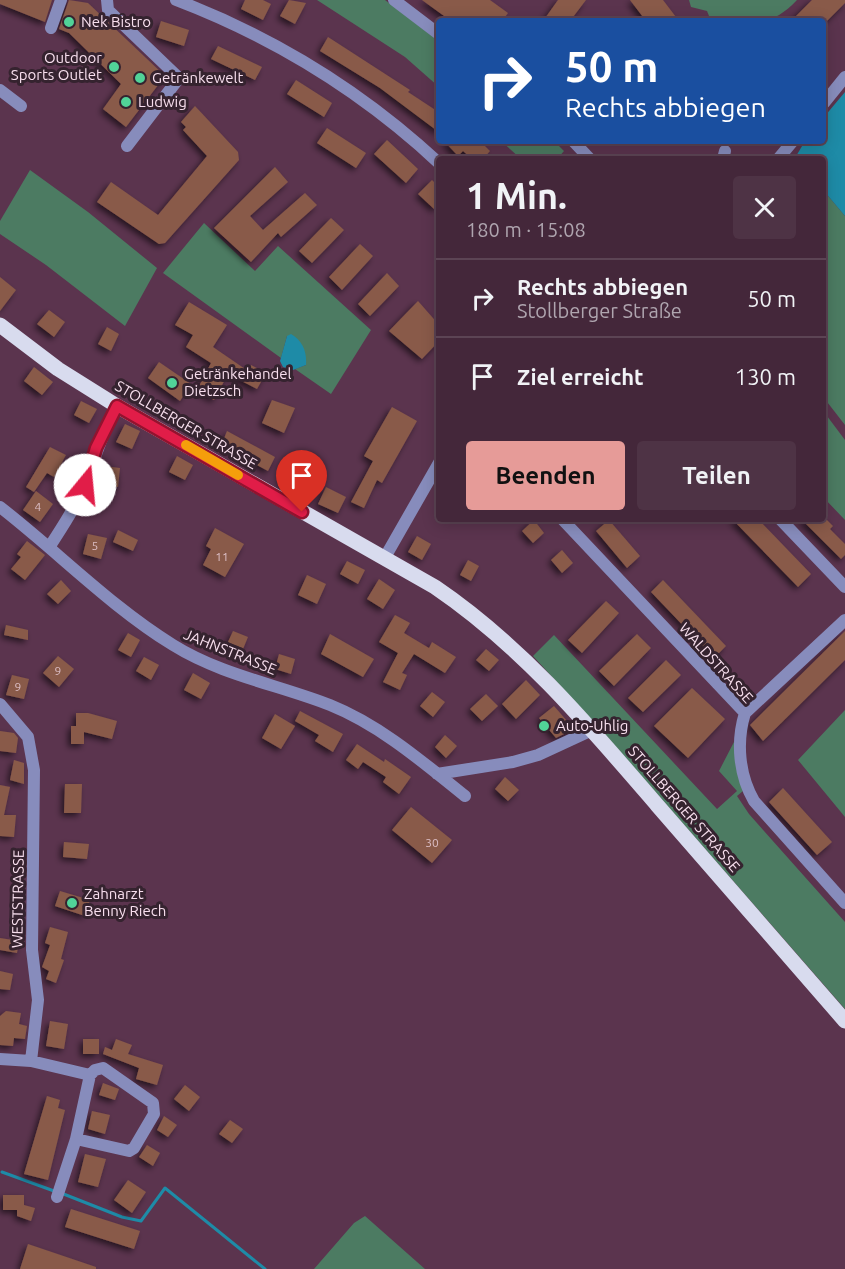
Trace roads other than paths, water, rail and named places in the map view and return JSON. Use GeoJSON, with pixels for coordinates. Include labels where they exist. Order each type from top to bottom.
{"type":"FeatureCollection","features":[{"type":"Feature","properties":{"kind":"main road","name":"STOLLBERGER STRASSE"},"geometry":{"type":"LineString","coordinates":[[0,325],[58,369],[117,406],[435,586],[478,616],[530,664],[592,730],[845,1021]]}},
{"type":"Feature","properties":{"kind":"street"},"geometry":{"type":"LineString","coordinates":[[51,28],[61,0]]}},
{"type":"Feature","properties":{"kind":"street"},"geometry":{"type":"LineString","coordinates":[[107,0],[108,10],[179,78],[127,146]]}},
{"type":"Feature","properties":{"kind":"street"},"geometry":{"type":"LineString","coordinates":[[176,0],[210,13],[353,92],[405,132],[436,160]]}},
{"type":"Feature","properties":{"kind":"street"},"geometry":{"type":"LineString","coordinates":[[394,0],[436,32]]}},
{"type":"Feature","properties":{"kind":"street"},"geometry":{"type":"LineString","coordinates":[[826,100],[845,76]]}},
{"type":"Feature","properties":{"kind":"street"},"geometry":{"type":"LineString","coordinates":[[0,90],[21,106]]}},
{"type":"Feature","properties":{"kind":"street"},"geometry":{"type":"LineString","coordinates":[[576,144],[587,156]]}},
{"type":"Feature","properties":{"kind":"street"},"geometry":{"type":"LineString","coordinates":[[780,156],[790,144]]}},
{"type":"Feature","properties":{"kind":"street"},"geometry":{"type":"LineString","coordinates":[[50,546],[67,521],[85,485],[96,448],[117,406]]}},
{"type":"Feature","properties":{"kind":"street"},"geometry":{"type":"LineString","coordinates":[[384,559],[436,468]]}},
{"type":"Feature","properties":{"kind":"street","name":"JAHNSTRASSE"},"geometry":{"type":"LineString","coordinates":[[0,507],[50,546],[102,594],[174,646],[203,660],[331,705],[362,720],[465,796]]}},
{"type":"Feature","properties":{"kind":"street","name":"WALDSTRASSE"},"geometry":{"type":"LineString","coordinates":[[565,522],[745,713],[739,732],[746,789],[754,801],[845,903]]}},
{"type":"Feature","properties":{"kind":"street"},"geometry":{"type":"LineString","coordinates":[[783,522],[845,587]]}},
{"type":"Feature","properties":{"kind":"street"},"geometry":{"type":"LineString","coordinates":[[745,713],[845,620]]}},
{"type":"Feature","properties":{"kind":"street","name":"WESTSTRASSE"},"geometry":{"type":"LineString","coordinates":[[0,704],[28,737],[34,770],[32,950],[38,1000],[31,1061]]}},
{"type":"Feature","properties":{"kind":"street"},"geometry":{"type":"LineString","coordinates":[[438,774],[513,762],[538,755],[592,730]]}},
{"type":"Feature","properties":{"kind":"street"},"geometry":{"type":"LineString","coordinates":[[0,1059],[31,1061],[90,1075]]}},
{"type":"Feature","properties":{"kind":"street"},"geometry":{"type":"LineString","coordinates":[[58,1191],[76,1139],[90,1075],[95,1070],[103,1068],[153,1103],[154,1114],[134,1148],[129,1151],[76,1139]]}},
{"type":"Feature","properties":{"kind":"water"},"geometry":{"type":"Polygon","coordinates":[[[845,92],[845,216],[826,193],[826,156],[796,156],[803,144],[826,144],[826,115],[845,92]]]}},
{"type":"Feature","properties":{"kind":"water"},"geometry":{"type":"Polygon","coordinates":[[[291,334],[301,343],[306,360],[306,365],[293,370],[283,367],[280,361],[287,336],[291,334]]]}},
{"type":"Feature","properties":{"kind":"waterway"},"geometry":{"type":"LineString","coordinates":[[2,1172],[54,1191]]}},
{"type":"Feature","properties":{"kind":"waterway"},"geometry":{"type":"LineString","coordinates":[[61,1193],[122,1217],[141,1221],[165,1188],[265,1269]]}},
{"type":"Feature","properties":{"kind":"place","name":"Nek Bistro"},"geometry":{"type":"Point","coordinates":[69,22]}},
{"type":"Feature","properties":{"kind":"place","name":"Outdoor Sports Outlet"},"geometry":{"type":"Point","coordinates":[114,67]}},
{"type":"Feature","properties":{"kind":"place","name":"Getränkewelt"},"geometry":{"type":"Point","coordinates":[140,78]}},
{"type":"Feature","properties":{"kind":"place","name":"Ludwig"},"geometry":{"type":"Point","coordinates":[126,102]}},
{"type":"Feature","properties":{"kind":"place","name":"Getränkehandel Dietzsch"},"geometry":{"type":"Point","coordinates":[172,383]}},
{"type":"Feature","properties":{"kind":"place","name":"Auto-Uhlig"},"geometry":{"type":"Point","coordinates":[544,726]}},
{"type":"Feature","properties":{"kind":"place","name":"Zahnarzt Benny Riech"},"geometry":{"type":"Point","coordinates":[72,903]}}]}
